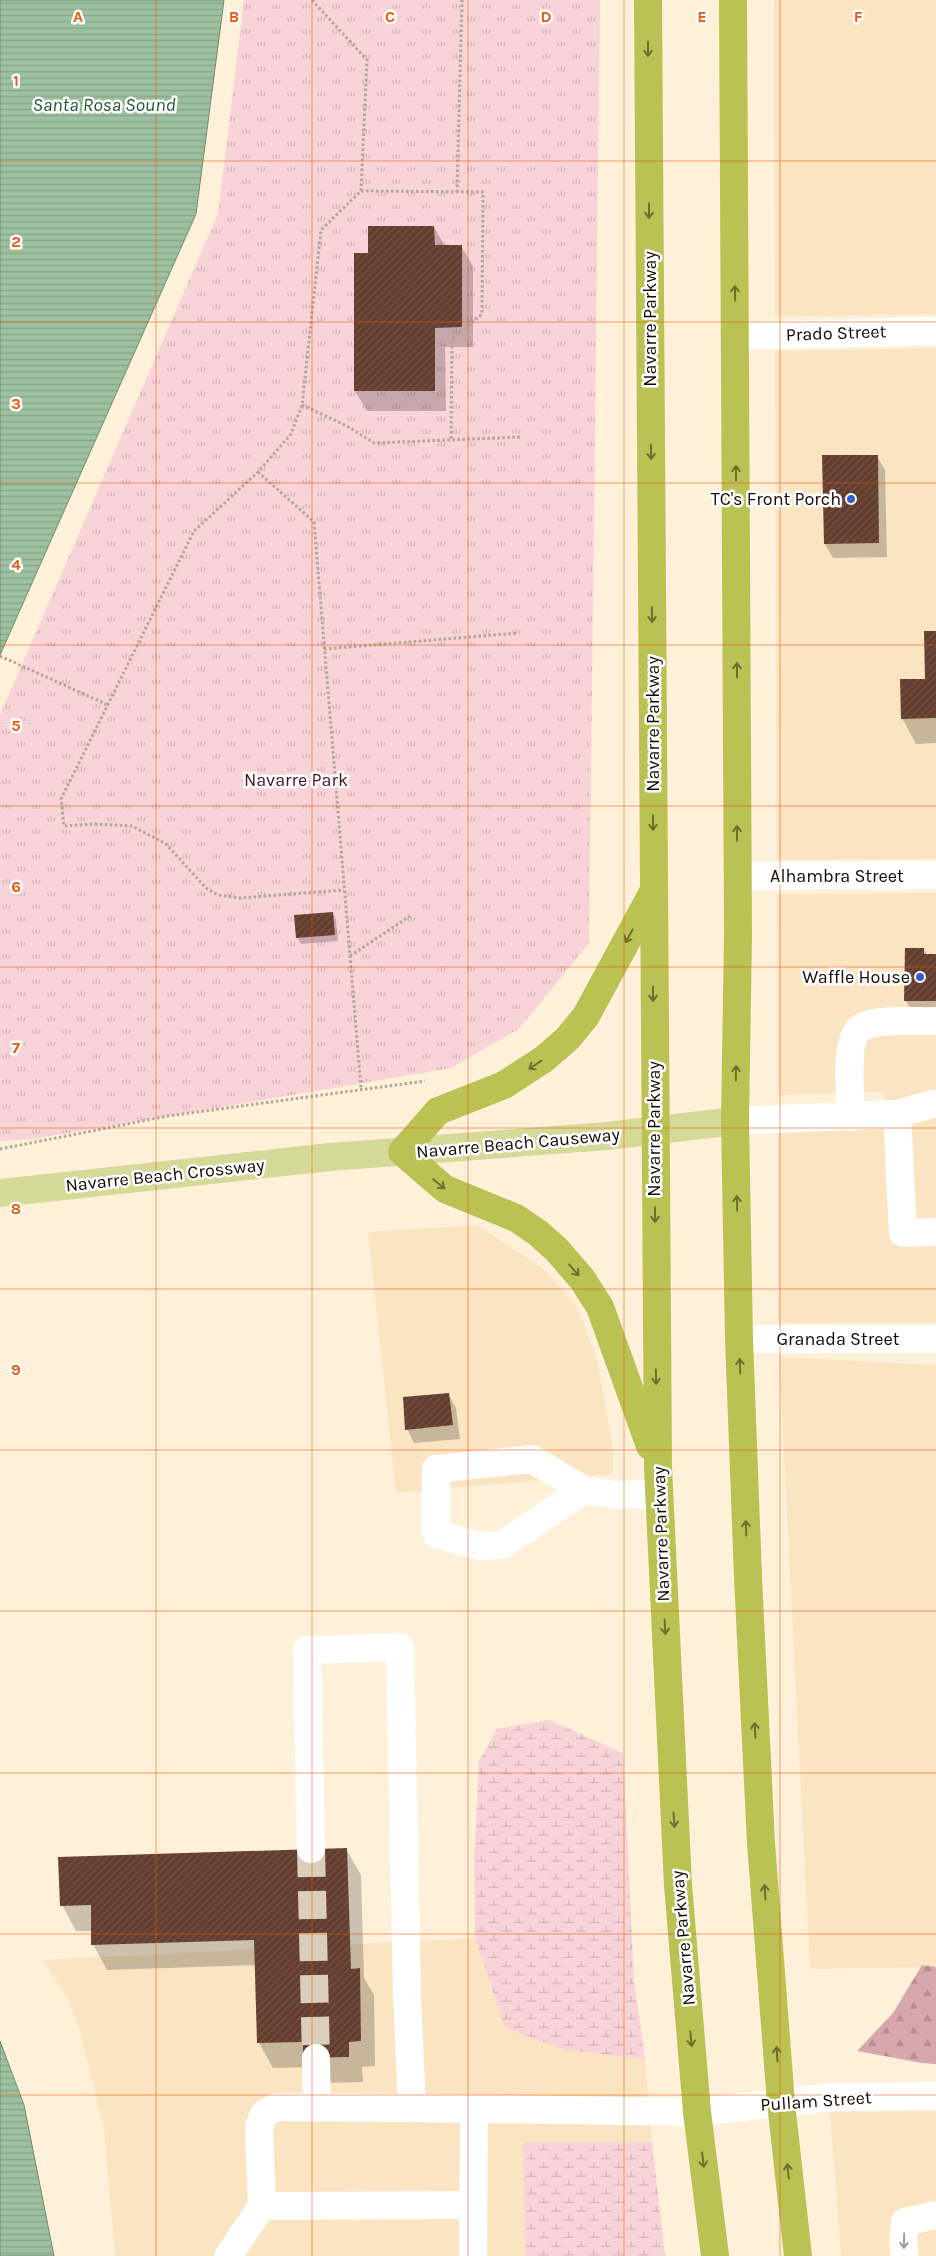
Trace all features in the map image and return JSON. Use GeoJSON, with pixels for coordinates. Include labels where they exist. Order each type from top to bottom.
{"type":"FeatureCollection","features":[{"type":"Feature","properties":{"kind":"highway","name":"Navarre Parkway"},"geometry":{"type":"LineString","coordinates":[[648,0],[654,1131],[658,1467],[678,1876],[697,2112],[715,2256]]}},
{"type":"Feature","properties":{"kind":"highway"},"geometry":{"type":"LineString","coordinates":[[732,0],[736,336],[737,876],[735,1121],[739,1339],[748,1584],[761,1843],[781,2102],[798,2256]]}},
{"type":"Feature","properties":{"kind":"highway"},"geometry":{"type":"LineString","coordinates":[[653,893],[586,1016],[567,1039],[544,1059],[504,1085],[438,1111],[402,1152],[444,1189],[516,1218],[538,1233],[557,1250],[582,1279],[600,1307],[658,1467]]}},
{"type":"Feature","properties":{"kind":"main road","name":"Navarre Beach Causeway"},"geometry":{"type":"LineString","coordinates":[[330,1157],[654,1131],[735,1121]]}},
{"type":"Feature","properties":{"kind":"main road","name":"Navarre Beach Crossway"},"geometry":{"type":"LineString","coordinates":[[0,1193],[330,1157]]}},
{"type":"Feature","properties":{"kind":"street","name":"Prado Street"},"geometry":{"type":"LineString","coordinates":[[736,336],[936,331]]}},
{"type":"Feature","properties":{"kind":"street","name":"Alhambra Street"},"geometry":{"type":"LineString","coordinates":[[737,876],[936,875]]}},
{"type":"Feature","properties":{"kind":"street"},"geometry":{"type":"LineString","coordinates":[[851,1117],[850,1051],[852,1039],[856,1031],[870,1024],[936,1021]]}},
{"type":"Feature","properties":{"kind":"street"},"geometry":{"type":"LineString","coordinates":[[735,1121],[897,1114],[936,1103]]}},
{"type":"Feature","properties":{"kind":"street"},"geometry":{"type":"LineString","coordinates":[[897,1114],[903,1233],[936,1232]]}},
{"type":"Feature","properties":{"kind":"street","name":"Granada Street"},"geometry":{"type":"LineString","coordinates":[[739,1339],[936,1339]]}},
{"type":"Feature","properties":{"kind":"street"},"geometry":{"type":"LineString","coordinates":[[584,1490],[502,1546],[480,1546],[436,1534],[436,1468],[532,1459],[584,1490],[616,1495],[659,1494]]}},
{"type":"Feature","properties":{"kind":"street"},"geometry":{"type":"LineString","coordinates":[[311,1849],[307,1650],[400,1647],[407,1996],[412,2108]]}},
{"type":"Feature","properties":{"kind":"street"},"geometry":{"type":"LineString","coordinates":[[316,2058],[317,2108]]}},
{"type":"Feature","properties":{"kind":"street","name":"Pullam Street"},"geometry":{"type":"LineString","coordinates":[[262,2206],[259,2127],[264,2114],[276,2107],[697,2112],[833,2097],[936,2096]]}},
{"type":"Feature","properties":{"kind":"street"},"geometry":{"type":"LineString","coordinates":[[473,2256],[474,2109]]}},
{"type":"Feature","properties":{"kind":"street"},"geometry":{"type":"LineString","coordinates":[[228,2256],[262,2206],[472,2206]]}},
{"type":"Feature","properties":{"kind":"street"},"geometry":{"type":"LineString","coordinates":[[905,2256],[903,2242],[905,2222],[936,2215]]}},
{"type":"Feature","properties":{"kind":"path"},"geometry":{"type":"LineString","coordinates":[[312,0],[367,60],[361,191],[321,230],[302,405],[291,434],[258,472],[194,531],[61,799],[64,826],[93,824],[132,826],[166,844],[206,888],[218,895],[240,898],[344,890]]}},
{"type":"Feature","properties":{"kind":"path"},"geometry":{"type":"LineString","coordinates":[[458,192],[462,0]]}},
{"type":"Feature","properties":{"kind":"path"},"geometry":{"type":"LineString","coordinates":[[361,191],[483,192],[482,314],[452,338],[451,440]]}},
{"type":"Feature","properties":{"kind":"path"},"geometry":{"type":"LineString","coordinates":[[302,405],[347,426],[374,443],[521,437]]}},
{"type":"Feature","properties":{"kind":"path"},"geometry":{"type":"LineString","coordinates":[[258,472],[314,522],[361,1088]]}},
{"type":"Feature","properties":{"kind":"path"},"geometry":{"type":"LineString","coordinates":[[324,649],[518,632]]}},
{"type":"Feature","properties":{"kind":"path"},"geometry":{"type":"LineString","coordinates":[[0,656],[108,705]]}},
{"type":"Feature","properties":{"kind":"path"},"geometry":{"type":"LineString","coordinates":[[350,956],[410,916]]}},
{"type":"Feature","properties":{"kind":"path"},"geometry":{"type":"LineString","coordinates":[[0,1149],[168,1116],[361,1088],[432,1080]]}},
{"type":"Feature","properties":{"kind":"shaded area"},"geometry":{"type":"Polygon","coordinates":[[[774,0],[936,0],[936,314],[775,317],[774,0]]]}},
{"type":"Feature","properties":{"kind":"shaded area"},"geometry":{"type":"Polygon","coordinates":[[[936,348],[936,859],[777,860],[775,351],[936,348]]]}},
{"type":"Feature","properties":{"kind":"shaded area"},"geometry":{"type":"Polygon","coordinates":[[[936,893],[936,1322],[778,1323],[778,1129],[885,1126],[884,1092],[778,1095],[777,894],[936,893]]]}},
{"type":"Feature","properties":{"kind":"shaded area"},"geometry":{"type":"Polygon","coordinates":[[[477,1225],[546,1271],[577,1307],[597,1360],[613,1448],[613,1474],[396,1493],[368,1232],[477,1225]]]}},
{"type":"Feature","properties":{"kind":"shaded area"},"geometry":{"type":"Polygon","coordinates":[[[779,1357],[936,1365],[936,1967],[810,1969],[779,1357]]]}},
{"type":"Feature","properties":{"kind":"shaded area"},"geometry":{"type":"Polygon","coordinates":[[[475,1938],[505,2028],[564,2050],[645,2059],[652,2142],[523,2142],[525,2256],[115,2256],[104,2129],[79,2027],[68,2000],[43,1960],[475,1938]]]}},
{"type":"Feature","properties":{"kind":"shaded area"},"geometry":{"type":"Polygon","coordinates":[[[936,2111],[936,2256],[841,2256],[830,2112],[936,2111]]]}},
{"type":"Feature","properties":{"kind":"green space","name":"Navarre Park"},"geometry":{"type":"Polygon","coordinates":[[[244,0],[600,0],[589,943],[520,1028],[451,1068],[33,1139],[0,1141],[0,715],[218,214],[244,0]]]}},
{"type":"Feature","properties":{"kind":"green space"},"geometry":{"type":"Polygon","coordinates":[[[549,1720],[623,1753],[634,1981],[645,2059],[564,2050],[505,2028],[475,1938],[474,1859],[479,1761],[497,1729],[549,1720]]]}},
{"type":"Feature","properties":{"kind":"green space"},"geometry":{"type":"Polygon","coordinates":[[[922,1965],[936,1967],[936,2064],[857,2051],[893,2013],[922,1965]]]}},
{"type":"Feature","properties":{"kind":"green space"},"geometry":{"type":"Polygon","coordinates":[[[523,2142],[652,2142],[665,2256],[525,2256],[523,2142]]]}},
{"type":"Feature","properties":{"kind":"water","name":"Santa Rosa Sound"},"geometry":{"type":"Polygon","coordinates":[[[0,0],[224,0],[196,214],[0,655],[0,0]]]}},
{"type":"Feature","properties":{"kind":"water"},"geometry":{"type":"Polygon","coordinates":[[[0,2041],[24,2105],[54,2256],[0,2256],[0,2041]]]}},
{"type":"Feature","properties":{"kind":"building"},"geometry":{"type":"Polygon","coordinates":[[[368,226],[434,226],[435,245],[462,245],[462,327],[435,328],[435,391],[354,391],[354,253],[368,253],[368,226]]]}},
{"type":"Feature","properties":{"kind":"building","name":"TC's Front Porch"},"geometry":{"type":"Polygon","coordinates":[[[822,455],[878,455],[879,543],[824,544],[822,455]]]}},
{"type":"Feature","properties":{"kind":"building"},"geometry":{"type":"Polygon","coordinates":[[[924,631],[936,631],[936,718],[901,719],[900,679],[925,679],[924,631]]]}},
{"type":"Feature","properties":{"kind":"building"},"geometry":{"type":"Polygon","coordinates":[[[333,912],[335,935],[296,938],[294,915],[333,912]]]}},
{"type":"Feature","properties":{"kind":"building","name":"Waffle House"},"geometry":{"type":"Polygon","coordinates":[[[905,948],[924,948],[924,954],[936,954],[936,1001],[904,1001],[905,948]]]}},
{"type":"Feature","properties":{"kind":"building"},"geometry":{"type":"Polygon","coordinates":[[[449,1393],[453,1425],[405,1430],[403,1397],[449,1393]]]}},
{"type":"Feature","properties":{"kind":"building"},"geometry":{"type":"Polygon","coordinates":[[[347,1848],[351,1969],[360,1968],[361,2041],[349,2042],[349,2057],[303,2058],[303,2042],[257,2043],[254,1940],[91,1945],[91,1905],[60,1906],[58,1857],[347,1848]]]}},
{"type":"Feature","properties":{"kind":"tunnel"},"geometry":{"type":"LineString","coordinates":[[311,1849],[316,2058]]}},
{"type":"Feature","properties":{"kind":"place","name":"TC's Front Porch"},"geometry":{"type":"Point","coordinates":[851,499]}},
{"type":"Feature","properties":{"kind":"place","name":"Waffle House"},"geometry":{"type":"Point","coordinates":[920,977]}}]}
